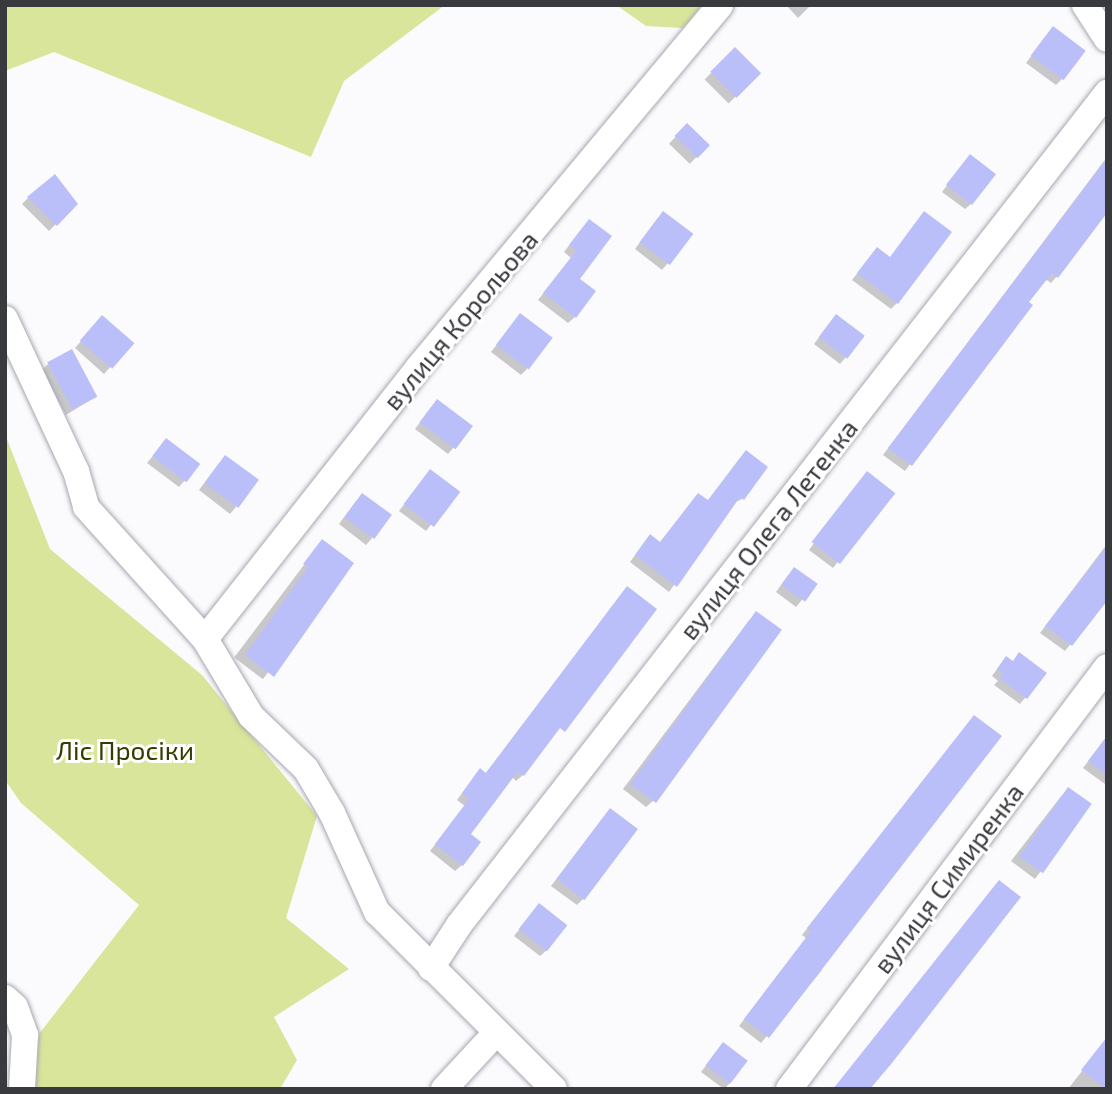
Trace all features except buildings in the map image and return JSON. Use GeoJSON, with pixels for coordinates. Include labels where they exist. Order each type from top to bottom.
{"type":"FeatureCollection","features":[{"type":"Feature","properties":{"kind":"street","name":"вулиця Корольова"},"geometry":{"type":"LineString","coordinates":[[205,639],[418,368],[720,5]]}},
{"type":"Feature","properties":{"kind":"street"},"geometry":{"type":"LineString","coordinates":[[1085,5],[1107,39]]}},
{"type":"Feature","properties":{"kind":"street","name":"вулиця Олега Летенка"},"geometry":{"type":"LineString","coordinates":[[431,968],[459,925],[1107,93]]}},
{"type":"Feature","properties":{"kind":"street"},"geometry":{"type":"LineString","coordinates":[[5,318],[76,471],[86,507],[205,639],[251,716],[306,769],[332,813],[377,912],[495,1034],[554,1089]]}},
{"type":"Feature","properties":{"kind":"street","name":"вулиця Симиренка"},"geometry":{"type":"LineString","coordinates":[[789,1089],[1107,667]]}},
{"type":"Feature","properties":{"kind":"street"},"geometry":{"type":"LineString","coordinates":[[5,998],[15,1007],[24,1035],[22,1089]]}},
{"type":"Feature","properties":{"kind":"street"},"geometry":{"type":"LineString","coordinates":[[444,1089],[495,1034]]}},
{"type":"Feature","properties":{"kind":"green space"},"geometry":{"type":"Polygon","coordinates":[[[5,5],[445,5],[344,81],[311,157],[54,52],[5,71],[5,5]]]}},
{"type":"Feature","properties":{"kind":"green space"},"geometry":{"type":"Polygon","coordinates":[[[616,5],[702,5],[683,28],[646,26],[616,5]]]}},
{"type":"Feature","properties":{"kind":"green space","name":"Ліс Просіки"},"geometry":{"type":"Polygon","coordinates":[[[5,434],[50,549],[202,675],[317,816],[286,918],[349,969],[274,1017],[297,1060],[280,1089],[34,1089],[39,1034],[139,905],[21,803],[5,780],[5,434]]]}}]}
